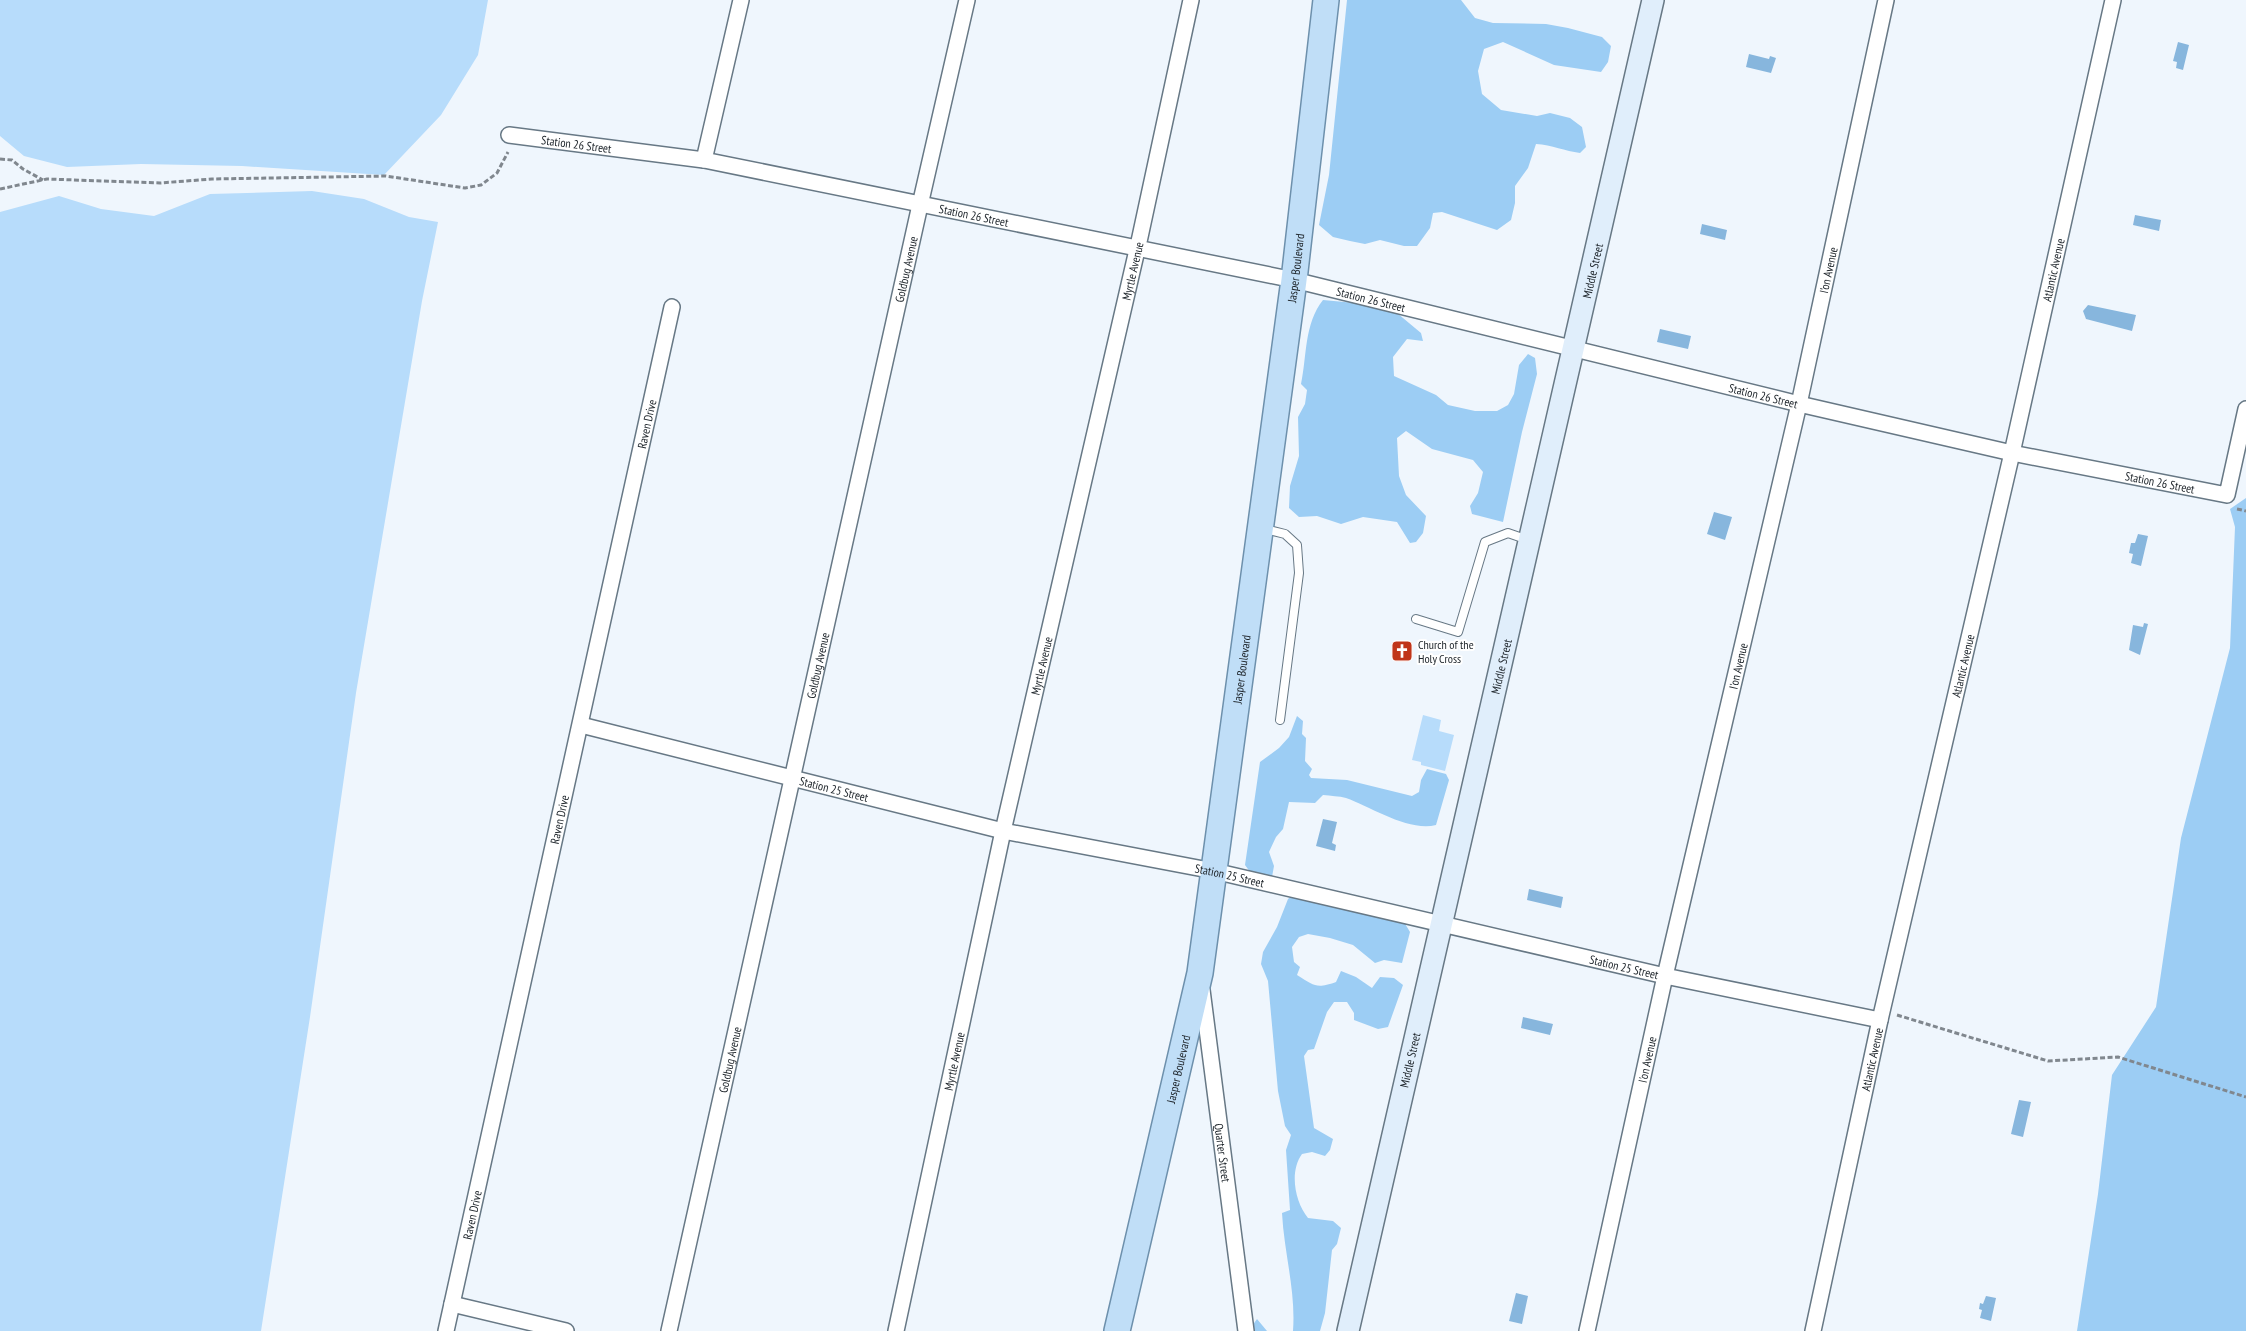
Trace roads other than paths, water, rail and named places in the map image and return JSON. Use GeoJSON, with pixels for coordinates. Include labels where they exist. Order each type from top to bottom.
{"type":"FeatureCollection","features":[{"type":"Feature","properties":{"kind":"main road","name":"Jasper Boulevard"},"geometry":{"type":"LineString","coordinates":[[1117,1331],[1200,973],[1294,280],[1326,0]]}},
{"type":"Feature","properties":{"kind":"street"},"geometry":{"type":"LineString","coordinates":[[704,160],[741,0]]}},
{"type":"Feature","properties":{"kind":"street","name":"Goldbug Avenue"},"geometry":{"type":"LineString","coordinates":[[669,1331],[791,779],[967,0]]}},
{"type":"Feature","properties":{"kind":"street","name":"Myrtle Avenue"},"geometry":{"type":"LineString","coordinates":[[896,1331],[1003,832],[1137,250],[1191,0]]}},
{"type":"Feature","properties":{"kind":"street","name":"Middle Street"},"geometry":{"type":"LineString","coordinates":[[1348,1331],[1440,924],[1575,351],[1653,0]]}},
{"type":"Feature","properties":{"kind":"street","name":"I'on Avenue"},"geometry":{"type":"LineString","coordinates":[[1588,1331],[1665,976],[1799,404],[1886,0]]}},
{"type":"Feature","properties":{"kind":"street","name":"Atlantic Avenue"},"geometry":{"type":"LineString","coordinates":[[1813,1331],[1881,1015],[2012,453],[2113,0]]}},
{"type":"Feature","properties":{"kind":"street","name":"Station 26 Street"},"geometry":{"type":"LineString","coordinates":[[514,135],[704,160],[1137,250],[1294,280],[1575,351],[1799,404],[2012,453],[2226,495],[2246,409]]}},
{"type":"Feature","properties":{"kind":"street","name":"Raven Drive"},"geometry":{"type":"LineString","coordinates":[[446,1331],[672,307]]}},
{"type":"Feature","properties":{"kind":"street","name":"Station 25 Street"},"geometry":{"type":"LineString","coordinates":[[581,725],[1003,832],[1214,871],[1665,976],[1881,1015]]}},
{"type":"Feature","properties":{"kind":"street","name":"Quarter Street"},"geometry":{"type":"LineString","coordinates":[[1200,973],[1246,1331]]}},
{"type":"Feature","properties":{"kind":"street"},"geometry":{"type":"LineString","coordinates":[[452,1304],[566,1331]]}},
{"type":"Feature","properties":{"kind":"lane"},"geometry":{"type":"LineString","coordinates":[[1260,528],[1285,534],[1297,545],[1300,573],[1280,720]]}},
{"type":"Feature","properties":{"kind":"lane"},"geometry":{"type":"LineString","coordinates":[[1416,619],[1458,632],[1485,542],[1508,533],[1530,541]]}},
{"type":"Feature","properties":{"kind":"place","name":"Church of the Holy Cross"},"geometry":{"type":"Point","coordinates":[1402,651]}}]}
